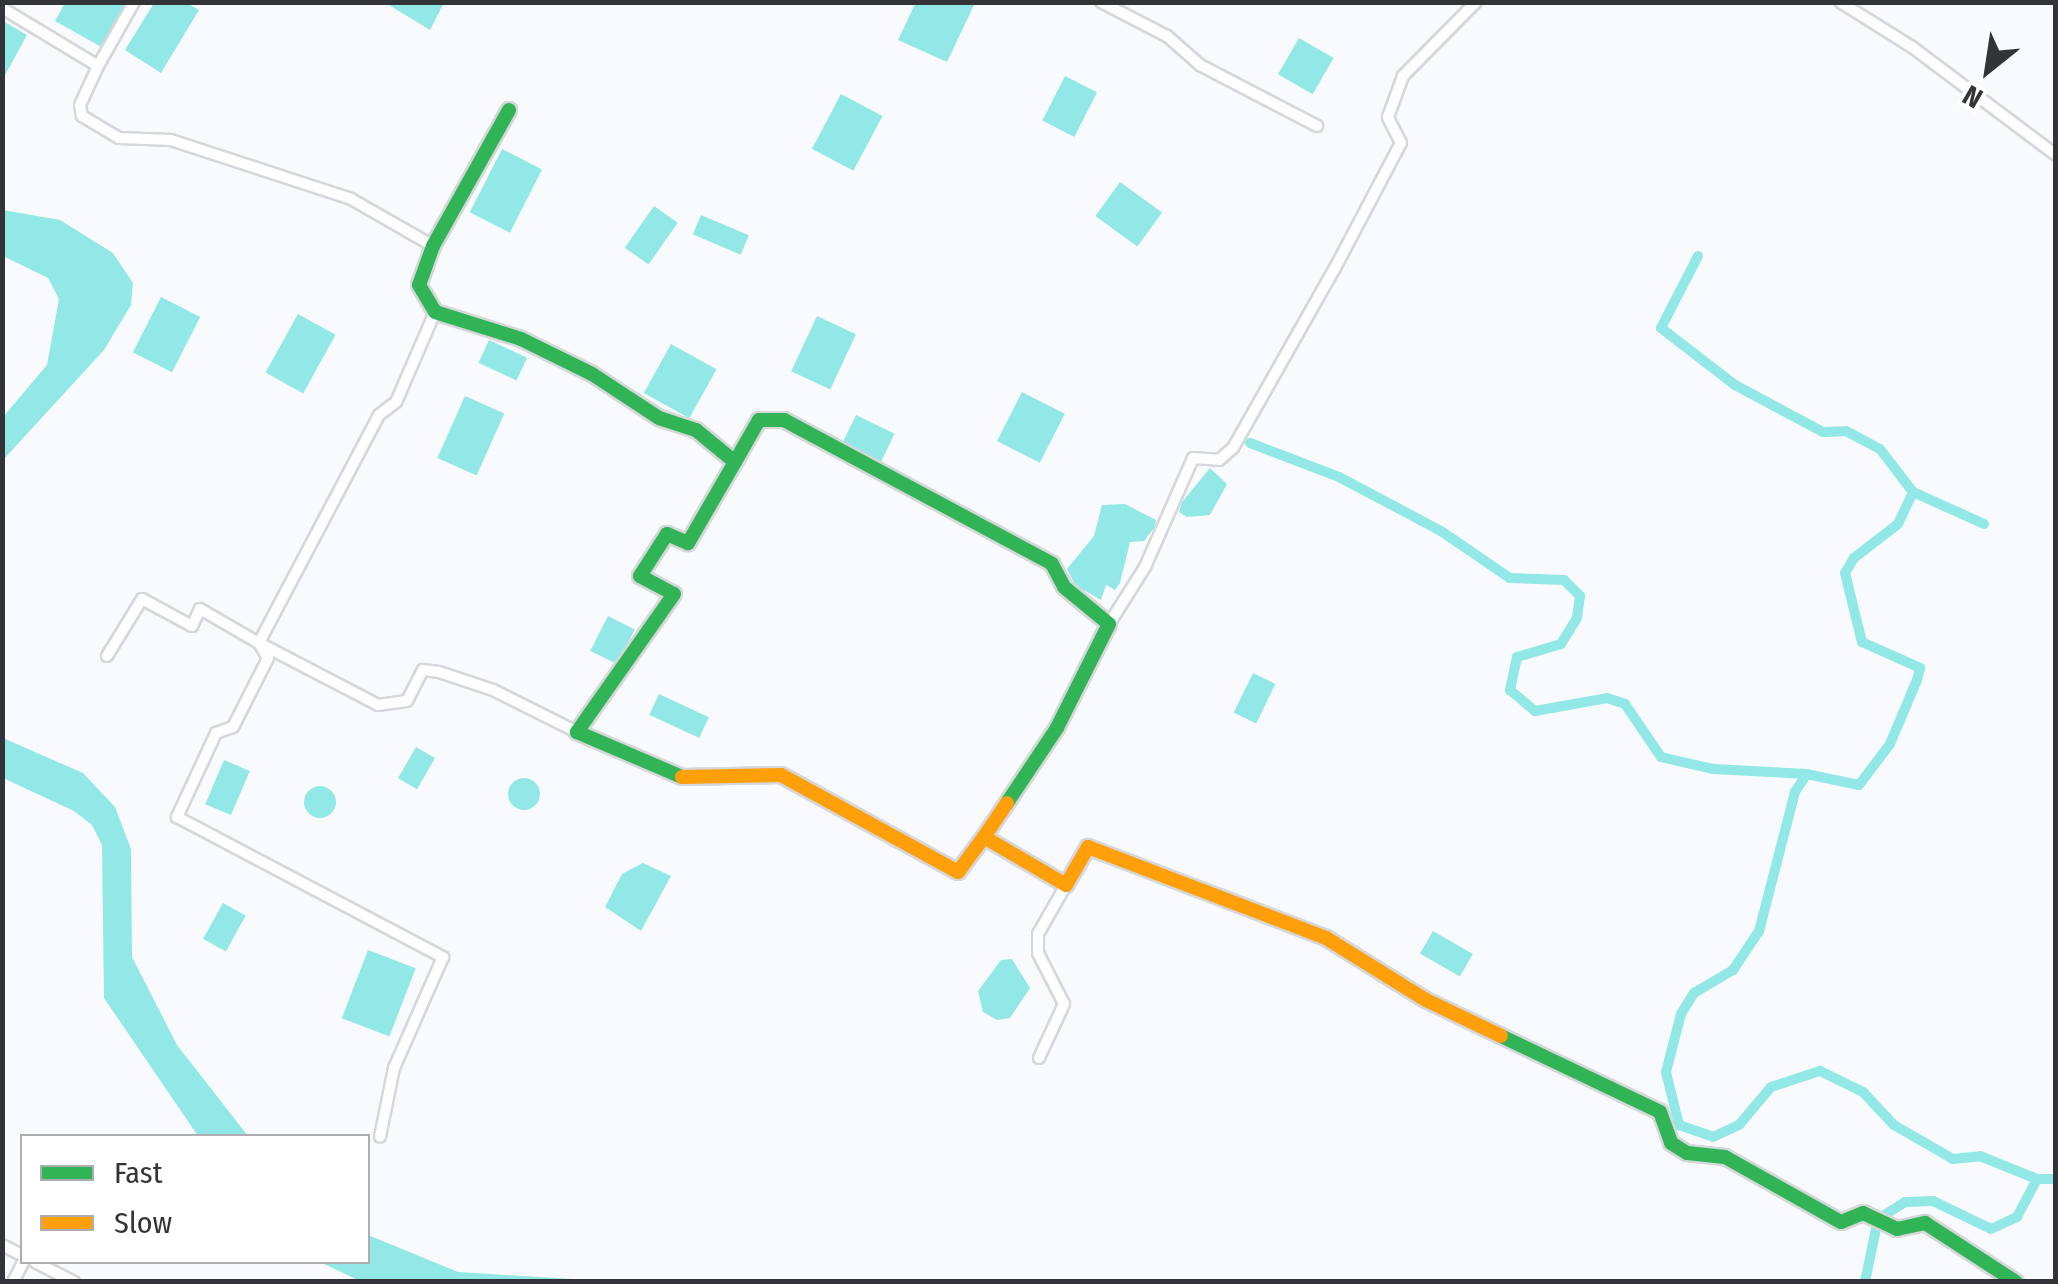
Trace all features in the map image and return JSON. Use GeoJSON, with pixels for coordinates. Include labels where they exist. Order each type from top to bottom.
{"type":"FeatureCollection","features":[{"type":"Feature","properties":{"kind":"street"},"geometry":{"type":"LineString","coordinates":[[134,2],[80,105],[82,116],[118,138],[170,140],[351,199],[433,246]]}},
{"type":"Feature","properties":{"kind":"street"},"geometry":{"type":"LineString","coordinates":[[1101,2],[1166,36],[1200,65],[1318,126]]}},
{"type":"Feature","properties":{"kind":"street"},"geometry":{"type":"LineString","coordinates":[[107,656],[142,598],[192,626],[200,609],[378,706],[407,701],[423,670],[439,672],[492,690],[673,778],[734,771],[781,775],[958,872],[1056,728],[1108,624],[1146,567],[1193,458],[1219,460],[1233,448],[1336,268],[1401,143],[1388,116],[1403,76],[1476,2]]}},
{"type":"Feature","properties":{"kind":"street"},"geometry":{"type":"LineString","coordinates":[[1840,2],[1912,47],[2056,155]]}},
{"type":"Feature","properties":{"kind":"street"},"geometry":{"type":"LineString","coordinates":[[2,8],[98,66]]}},
{"type":"Feature","properties":{"kind":"street"},"geometry":{"type":"LineString","coordinates":[[509,110],[433,246],[419,286],[435,312],[521,338],[592,374],[659,418],[696,430],[735,462]]}},
{"type":"Feature","properties":{"kind":"street"},"geometry":{"type":"LineString","coordinates":[[259,643],[379,415],[396,402],[435,312]]}},
{"type":"Feature","properties":{"kind":"street"},"geometry":{"type":"LineString","coordinates":[[578,732],[674,594],[640,576],[667,534],[688,543],[759,420],[784,420],[1052,564],[1064,587],[1108,624]]}},
{"type":"Feature","properties":{"kind":"street"},"geometry":{"type":"LineString","coordinates":[[259,643],[268,658],[233,727],[216,734],[177,817],[442,958],[394,1068],[380,1137]]}},
{"type":"Feature","properties":{"kind":"street"},"geometry":{"type":"LineString","coordinates":[[984,837],[1066,885]]}},
{"type":"Feature","properties":{"kind":"street"},"geometry":{"type":"LineString","coordinates":[[1039,1058],[1064,1004],[1038,953],[1038,934],[1088,847],[1326,938],[1426,1000],[1660,1112],[1671,1142],[1687,1152],[1725,1158],[1840,1222],[1863,1213],[1897,1230],[1925,1224],[2016,1282]]}},
{"type":"Feature","properties":{"kind":"street"},"geometry":{"type":"LineString","coordinates":[[39,1264],[74,1282]]}},
{"type":"Feature","properties":{"kind":"water"},"geometry":{"type":"Polygon","coordinates":[[[384,2],[444,2],[444,3],[430,30],[384,2]]]}},
{"type":"Feature","properties":{"kind":"water"},"geometry":{"type":"Polygon","coordinates":[[[916,2],[975,3],[947,62],[898,40],[916,2]]]}},
{"type":"Feature","properties":{"kind":"water"},"geometry":{"type":"Polygon","coordinates":[[[65,3],[130,3],[105,49],[55,21],[65,3]]]}},
{"type":"Feature","properties":{"kind":"water"},"geometry":{"type":"Polygon","coordinates":[[[154,3],[187,3],[199,10],[161,73],[125,50],[154,3]]]}},
{"type":"Feature","properties":{"kind":"water"},"geometry":{"type":"Polygon","coordinates":[[[3,21],[27,35],[3,79],[3,21]]]}},
{"type":"Feature","properties":{"kind":"water"},"geometry":{"type":"Polygon","coordinates":[[[1299,38],[1334,58],[1313,94],[1278,74],[1299,38]]]}},
{"type":"Feature","properties":{"kind":"water"},"geometry":{"type":"Polygon","coordinates":[[[1065,76],[1097,92],[1074,137],[1042,121],[1065,76]]]}},
{"type":"Feature","properties":{"kind":"water"},"geometry":{"type":"Polygon","coordinates":[[[841,94],[882,116],[853,171],[812,149],[841,94]]]}},
{"type":"Feature","properties":{"kind":"water"},"geometry":{"type":"Polygon","coordinates":[[[502,149],[542,169],[510,233],[470,212],[502,149]]]}},
{"type":"Feature","properties":{"kind":"water"},"geometry":{"type":"Polygon","coordinates":[[[1120,182],[1162,213],[1137,247],[1095,216],[1120,182]]]}},
{"type":"Feature","properties":{"kind":"water"},"geometry":{"type":"Polygon","coordinates":[[[654,206],[678,223],[649,264],[625,248],[654,206]]]}},
{"type":"Feature","properties":{"kind":"water"},"geometry":{"type":"Polygon","coordinates":[[[3,210],[60,220],[113,253],[133,283],[131,305],[104,350],[3,460],[3,417],[47,365],[59,299],[48,278],[3,256],[3,210]]]}},
{"type":"Feature","properties":{"kind":"water"},"geometry":{"type":"Polygon","coordinates":[[[701,215],[749,235],[741,255],[693,234],[701,215]]]}},
{"type":"Feature","properties":{"kind":"water"},"geometry":{"type":"Polygon","coordinates":[[[161,297],[200,317],[172,372],[133,352],[161,297]]]}},
{"type":"Feature","properties":{"kind":"water"},"geometry":{"type":"Polygon","coordinates":[[[298,314],[336,335],[303,393],[266,373],[298,314]]]}},
{"type":"Feature","properties":{"kind":"water"},"geometry":{"type":"Polygon","coordinates":[[[817,316],[856,334],[830,389],[791,371],[817,316]]]}},
{"type":"Feature","properties":{"kind":"water"},"geometry":{"type":"Polygon","coordinates":[[[489,340],[527,358],[516,380],[478,363],[489,340]]]}},
{"type":"Feature","properties":{"kind":"water"},"geometry":{"type":"Polygon","coordinates":[[[671,344],[716,369],[689,418],[644,393],[671,344]]]}},
{"type":"Feature","properties":{"kind":"water"},"geometry":{"type":"Polygon","coordinates":[[[1022,392],[1065,414],[1040,463],[997,441],[1022,392]]]}},
{"type":"Feature","properties":{"kind":"water"},"geometry":{"type":"Polygon","coordinates":[[[465,396],[504,413],[477,476],[437,458],[465,396]]]}},
{"type":"Feature","properties":{"kind":"water"},"geometry":{"type":"Polygon","coordinates":[[[856,415],[895,434],[880,464],[842,445],[856,415]]]}},
{"type":"Feature","properties":{"kind":"water"},"geometry":{"type":"Polygon","coordinates":[[[1210,468],[1227,484],[1210,515],[1187,517],[1179,512],[1182,502],[1210,468]]]}},
{"type":"Feature","properties":{"kind":"water"},"geometry":{"type":"Polygon","coordinates":[[[1125,504],[1156,520],[1154,528],[1144,541],[1130,542],[1120,583],[1115,590],[1106,585],[1101,600],[1075,585],[1067,569],[1094,536],[1102,505],[1125,504]]]}},
{"type":"Feature","properties":{"kind":"water"},"geometry":{"type":"Polygon","coordinates":[[[608,616],[635,630],[617,664],[590,651],[608,616]]]}},
{"type":"Feature","properties":{"kind":"water"},"geometry":{"type":"Polygon","coordinates":[[[1253,673],[1275,684],[1256,724],[1234,713],[1253,673]]]}},
{"type":"Feature","properties":{"kind":"water"},"geometry":{"type":"Polygon","coordinates":[[[659,694],[709,717],[699,738],[649,715],[659,694]]]}},
{"type":"Feature","properties":{"kind":"water"},"geometry":{"type":"Polygon","coordinates":[[[3,738],[83,773],[115,807],[131,849],[132,957],[177,1045],[246,1134],[197,1134],[104,998],[102,845],[92,825],[74,811],[3,778],[3,738]]]}},
{"type":"Feature","properties":{"kind":"water"},"geometry":{"type":"Polygon","coordinates":[[[416,747],[435,758],[417,789],[398,778],[416,747]]]}},
{"type":"Feature","properties":{"kind":"water"},"geometry":{"type":"Polygon","coordinates":[[[224,760],[250,771],[231,815],[205,804],[224,760]]]}},
{"type":"Feature","properties":{"kind":"water"},"geometry":{"type":"Polygon","coordinates":[[[524,778],[535,783],[540,794],[535,805],[524,810],[513,805],[508,794],[513,783],[524,778]]]}},
{"type":"Feature","properties":{"kind":"water"},"geometry":{"type":"Polygon","coordinates":[[[320,786],[331,791],[336,802],[331,813],[320,818],[309,813],[304,802],[309,791],[320,786]]]}},
{"type":"Feature","properties":{"kind":"water"},"geometry":{"type":"Polygon","coordinates":[[[643,863],[671,876],[641,931],[605,907],[622,874],[643,863]]]}},
{"type":"Feature","properties":{"kind":"water"},"geometry":{"type":"Polygon","coordinates":[[[223,903],[246,916],[226,951],[203,939],[223,903]]]}},
{"type":"Feature","properties":{"kind":"water"},"geometry":{"type":"Polygon","coordinates":[[[1433,931],[1473,954],[1460,977],[1420,954],[1433,931]]]}},
{"type":"Feature","properties":{"kind":"water"},"geometry":{"type":"Polygon","coordinates":[[[368,950],[416,968],[389,1036],[342,1018],[368,950]]]}},
{"type":"Feature","properties":{"kind":"water"},"geometry":{"type":"Polygon","coordinates":[[[1012,959],[1030,988],[1010,1018],[997,1020],[983,1012],[978,991],[1001,960],[1012,959]]]}},
{"type":"Feature","properties":{"kind":"water"},"geometry":{"type":"Polygon","coordinates":[[[370,1236],[458,1272],[604,1281],[360,1281],[324,1264],[370,1264],[370,1236]]]}},
{"type":"Feature","properties":{"kind":"waterway"},"geometry":{"type":"LineString","coordinates":[[1698,256],[1661,328],[1735,385],[1823,432],[1846,431],[1880,449],[1913,492]]}},
{"type":"Feature","properties":{"kind":"waterway"},"geometry":{"type":"LineString","coordinates":[[1250,443],[1339,477],[1441,531],[1510,578],[1564,580],[1580,596],[1577,618],[1561,644],[1517,657],[1510,690],[1535,711],[1607,698],[1625,704],[1661,757],[1713,769],[1807,774]]}},
{"type":"Feature","properties":{"kind":"waterway"},"geometry":{"type":"LineString","coordinates":[[1984,524],[1913,492],[1898,524],[1854,558],[1845,573],[1862,642],[1920,668],[1917,680],[1890,744],[1859,785],[1807,774],[1795,792],[1759,931],[1733,970],[1694,993],[1681,1014],[1666,1072],[1679,1125],[1713,1137],[1739,1125],[1771,1087],[1820,1071],[1863,1092],[1894,1125],[1953,1159],[1980,1156],[2037,1179],[2056,1179]]}},
{"type":"Feature","properties":{"kind":"waterway"},"geometry":{"type":"LineString","coordinates":[[1865,1282],[1878,1219],[1905,1202],[1933,1201],[1991,1229],[2017,1217],[2037,1179]]}},
{"type":"Feature","properties":{"kind":"traffic: fast"},"geometry":{"type":"LineString","coordinates":[[509,110],[433,246],[419,285],[435,312],[521,339],[592,374],[659,418],[696,430],[735,462],[688,543],[667,534],[640,576],[674,594],[577,732],[682,777]]}},
{"type":"Feature","properties":{"kind":"traffic: fast"},"geometry":{"type":"LineString","coordinates":[[735,462],[759,420],[784,420],[1052,564],[1064,587],[1109,624],[1057,728],[1007,803]]}},
{"type":"Feature","properties":{"kind":"traffic: fast"},"geometry":{"type":"LineString","coordinates":[[1501,1036],[1660,1112],[1671,1143],[1687,1153],[1725,1157],[1841,1222],[1863,1213],[1897,1229],[1925,1223],[2016,1282]]}},
{"type":"Feature","properties":{"kind":"traffic: slow"},"geometry":{"type":"LineString","coordinates":[[682,777],[781,775],[958,872],[984,837]]}},
{"type":"Feature","properties":{"kind":"traffic: slow"},"geometry":{"type":"LineString","coordinates":[[1007,803],[984,837],[1066,885],[1088,847],[1326,938],[1426,1000],[1501,1036]]}}]}
